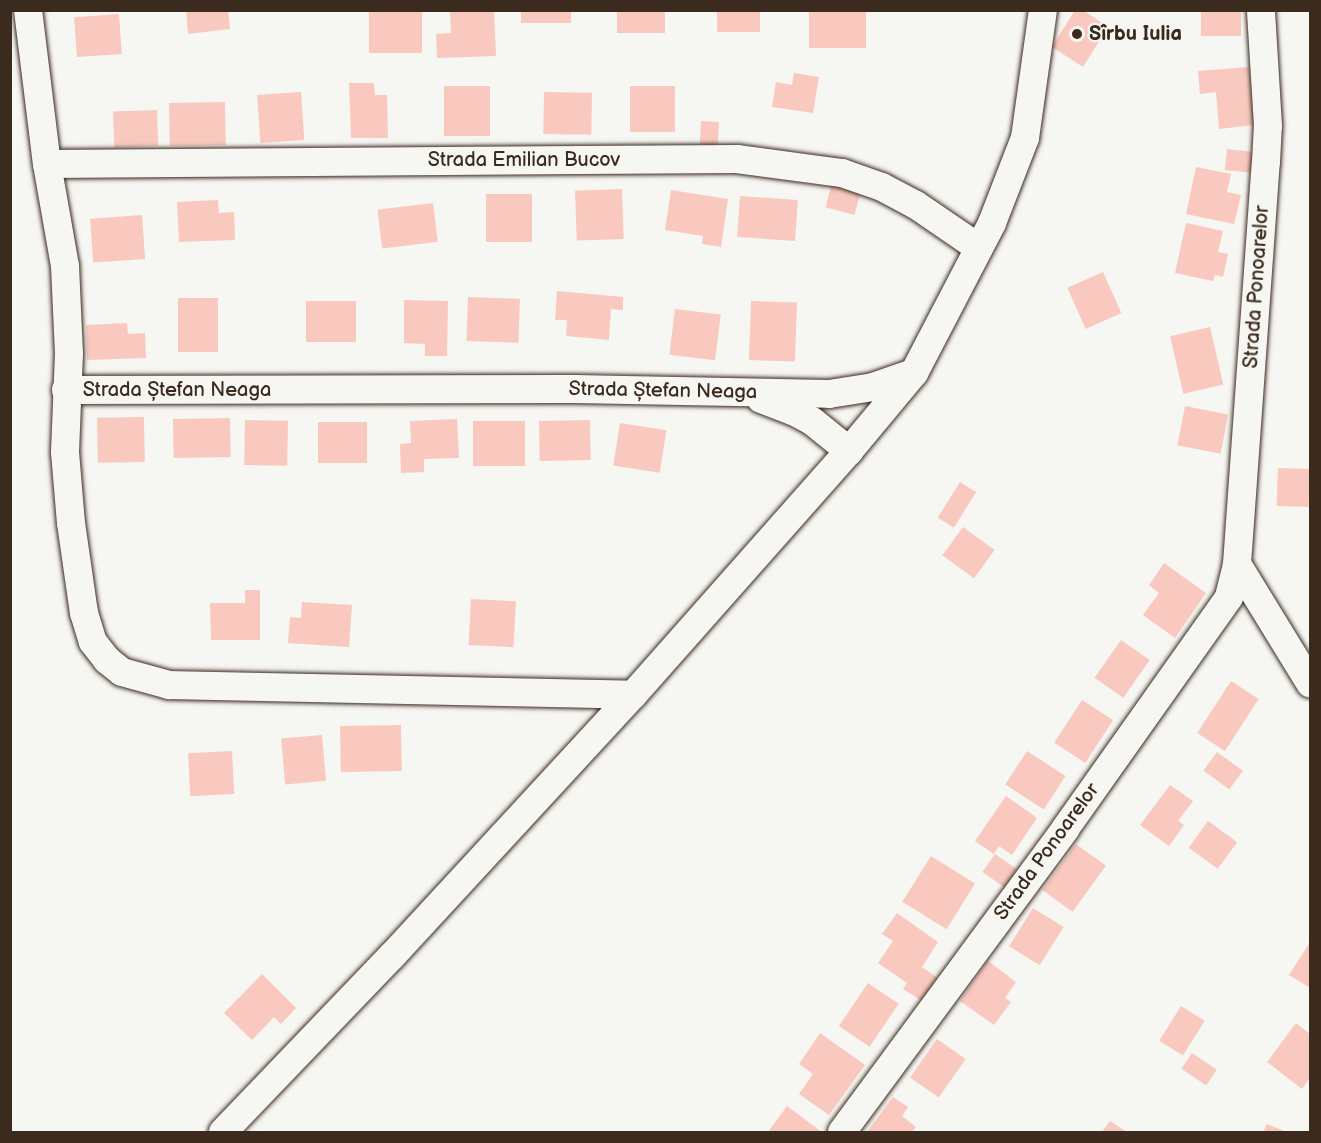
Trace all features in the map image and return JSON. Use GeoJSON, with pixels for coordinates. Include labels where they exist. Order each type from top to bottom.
{"type":"FeatureCollection","features":[{"type":"Feature","properties":{"kind":"street"},"geometry":{"type":"LineString","coordinates":[[28,10],[47,164],[65,266],[69,353],[66,390]]}},
{"type":"Feature","properties":{"kind":"street"},"geometry":{"type":"LineString","coordinates":[[222,1132],[392,956],[633,695],[849,451],[914,373],[992,223],[1025,138],[1043,10]]}},
{"type":"Feature","properties":{"kind":"street","name":"Strada Ponoarelor"},"geometry":{"type":"LineString","coordinates":[[842,1132],[907,1046],[1229,597],[1237,564],[1268,126],[1261,10]]}},
{"type":"Feature","properties":{"kind":"street","name":"Strada Emilian Bucov"},"geometry":{"type":"LineString","coordinates":[[47,164],[737,159],[842,172],[882,187],[916,205],[980,248]]}},
{"type":"Feature","properties":{"kind":"street","name":"Strada Ștefan Neaga"},"geometry":{"type":"LineString","coordinates":[[633,695],[170,685],[122,672],[107,660],[93,642],[84,613],[70,523],[65,452],[66,390],[829,394],[873,387],[914,373]]}},
{"type":"Feature","properties":{"kind":"street"},"geometry":{"type":"LineString","coordinates":[[736,392],[793,411],[812,422],[849,451]]}},
{"type":"Feature","properties":{"kind":"street"},"geometry":{"type":"LineString","coordinates":[[1237,564],[1311,682]]}},
{"type":"Feature","properties":{"kind":"building"},"geometry":{"type":"Polygon","coordinates":[[[186,10],[228,10],[230,29],[188,34],[186,10]]]}},
{"type":"Feature","properties":{"kind":"building"},"geometry":{"type":"Polygon","coordinates":[[[369,10],[422,10],[422,53],[369,53],[369,10]]]}},
{"type":"Feature","properties":{"kind":"building"},"geometry":{"type":"Polygon","coordinates":[[[450,10],[494,10],[496,56],[437,58],[436,34],[451,33],[450,10]]]}},
{"type":"Feature","properties":{"kind":"building"},"geometry":{"type":"Polygon","coordinates":[[[521,10],[571,10],[571,23],[521,23],[521,10]]]}},
{"type":"Feature","properties":{"kind":"building"},"geometry":{"type":"Polygon","coordinates":[[[617,10],[665,10],[665,33],[617,33],[617,10]]]}},
{"type":"Feature","properties":{"kind":"building"},"geometry":{"type":"Polygon","coordinates":[[[717,10],[760,10],[760,32],[717,32],[717,10]]]}},
{"type":"Feature","properties":{"kind":"building"},"geometry":{"type":"Polygon","coordinates":[[[809,10],[866,10],[866,48],[809,48],[809,10]]]}},
{"type":"Feature","properties":{"kind":"building"},"geometry":{"type":"Polygon","coordinates":[[[1075,10],[1083,10],[1108,27],[1083,67],[1052,47],[1075,10]]]}},
{"type":"Feature","properties":{"kind":"building"},"geometry":{"type":"Polygon","coordinates":[[[1201,10],[1241,10],[1241,36],[1201,36],[1201,10]]]}},
{"type":"Feature","properties":{"kind":"building"},"geometry":{"type":"Polygon","coordinates":[[[119,14],[122,54],[77,57],[74,17],[119,14]]]}},
{"type":"Feature","properties":{"kind":"building"},"geometry":{"type":"Polygon","coordinates":[[[1249,67],[1255,125],[1219,129],[1216,92],[1200,94],[1198,71],[1249,67]]]}},
{"type":"Feature","properties":{"kind":"building"},"geometry":{"type":"Polygon","coordinates":[[[794,73],[819,77],[813,113],[772,107],[776,82],[792,85],[794,73]]]}},
{"type":"Feature","properties":{"kind":"building"},"geometry":{"type":"Polygon","coordinates":[[[349,83],[374,83],[375,95],[387,95],[388,138],[351,138],[349,83]]]}},
{"type":"Feature","properties":{"kind":"building"},"geometry":{"type":"Polygon","coordinates":[[[444,86],[490,86],[490,136],[444,136],[444,86]]]}},
{"type":"Feature","properties":{"kind":"building"},"geometry":{"type":"Polygon","coordinates":[[[630,86],[675,86],[675,132],[630,132],[630,86]]]}},
{"type":"Feature","properties":{"kind":"building"},"geometry":{"type":"Polygon","coordinates":[[[301,92],[304,140],[260,143],[257,95],[301,92]]]}},
{"type":"Feature","properties":{"kind":"building"},"geometry":{"type":"Polygon","coordinates":[[[544,92],[592,93],[591,135],[543,134],[544,92]]]}},
{"type":"Feature","properties":{"kind":"building"},"geometry":{"type":"Polygon","coordinates":[[[225,102],[226,145],[170,146],[169,103],[225,102]]]}},
{"type":"Feature","properties":{"kind":"building"},"geometry":{"type":"Polygon","coordinates":[[[157,110],[158,146],[114,148],[113,112],[157,110]]]}},
{"type":"Feature","properties":{"kind":"building"},"geometry":{"type":"Polygon","coordinates":[[[701,121],[719,122],[718,146],[700,145],[701,121]]]}},
{"type":"Feature","properties":{"kind":"building"},"geometry":{"type":"Polygon","coordinates":[[[1227,149],[1257,152],[1255,173],[1225,170],[1227,149]]]}},
{"type":"Feature","properties":{"kind":"building"},"geometry":{"type":"Polygon","coordinates":[[[1196,167],[1231,174],[1227,192],[1241,195],[1234,224],[1186,214],[1196,167]]]}},
{"type":"Feature","properties":{"kind":"building"},"geometry":{"type":"Polygon","coordinates":[[[832,183],[861,191],[855,215],[826,207],[832,183]]]}},
{"type":"Feature","properties":{"kind":"building"},"geometry":{"type":"Polygon","coordinates":[[[622,189],[624,239],[577,241],[575,191],[622,189]]]}},
{"type":"Feature","properties":{"kind":"building"},"geometry":{"type":"Polygon","coordinates":[[[671,190],[728,199],[721,247],[702,244],[703,236],[665,230],[671,190]]]}},
{"type":"Feature","properties":{"kind":"building"},"geometry":{"type":"Polygon","coordinates":[[[486,194],[532,194],[532,242],[486,242],[486,194]]]}},
{"type":"Feature","properties":{"kind":"building"},"geometry":{"type":"Polygon","coordinates":[[[740,196],[798,200],[795,241],[737,237],[740,196]]]}},
{"type":"Feature","properties":{"kind":"building"},"geometry":{"type":"Polygon","coordinates":[[[218,200],[219,213],[234,212],[235,240],[179,242],[177,202],[218,200]]]}},
{"type":"Feature","properties":{"kind":"building"},"geometry":{"type":"Polygon","coordinates":[[[433,203],[438,242],[382,249],[377,210],[433,203]]]}},
{"type":"Feature","properties":{"kind":"building"},"geometry":{"type":"Polygon","coordinates":[[[142,215],[145,259],[93,263],[90,219],[142,215]]]}},
{"type":"Feature","properties":{"kind":"building"},"geometry":{"type":"Polygon","coordinates":[[[1186,223],[1223,231],[1218,252],[1228,254],[1223,277],[1215,275],[1213,281],[1175,273],[1186,223]]]}},
{"type":"Feature","properties":{"kind":"building"},"geometry":{"type":"Polygon","coordinates":[[[1103,272],[1121,313],[1086,329],[1067,288],[1103,272]]]}},
{"type":"Feature","properties":{"kind":"building"},"geometry":{"type":"Polygon","coordinates":[[[557,291],[623,297],[623,310],[611,309],[609,340],[566,336],[567,320],[555,320],[557,291]]]}},
{"type":"Feature","properties":{"kind":"building"},"geometry":{"type":"Polygon","coordinates":[[[468,297],[520,299],[518,343],[466,341],[468,297]]]}},
{"type":"Feature","properties":{"kind":"building"},"geometry":{"type":"Polygon","coordinates":[[[178,298],[218,298],[218,352],[178,352],[178,298]]]}},
{"type":"Feature","properties":{"kind":"building"},"geometry":{"type":"Polygon","coordinates":[[[404,300],[448,301],[447,356],[425,356],[425,344],[404,343],[404,300]]]}},
{"type":"Feature","properties":{"kind":"building"},"geometry":{"type":"Polygon","coordinates":[[[306,301],[356,301],[356,342],[306,342],[306,301]]]}},
{"type":"Feature","properties":{"kind":"building"},"geometry":{"type":"Polygon","coordinates":[[[751,301],[797,303],[795,362],[749,360],[751,301]]]}},
{"type":"Feature","properties":{"kind":"building"},"geometry":{"type":"Polygon","coordinates":[[[675,309],[721,315],[715,360],[669,355],[675,309]]]}},
{"type":"Feature","properties":{"kind":"building"},"geometry":{"type":"Polygon","coordinates":[[[127,323],[128,334],[145,333],[146,358],[87,360],[86,325],[127,323]]]}},
{"type":"Feature","properties":{"kind":"building"},"geometry":{"type":"Polygon","coordinates":[[[1210,327],[1223,384],[1183,394],[1170,336],[1210,327]]]}},
{"type":"Feature","properties":{"kind":"building"},"geometry":{"type":"Polygon","coordinates":[[[1185,406],[1228,414],[1221,454],[1177,445],[1185,406]]]}},
{"type":"Feature","properties":{"kind":"building"},"geometry":{"type":"Polygon","coordinates":[[[144,417],[145,462],[98,463],[97,418],[144,417]]]}},
{"type":"Feature","properties":{"kind":"building"},"geometry":{"type":"Polygon","coordinates":[[[230,418],[231,457],[174,458],[173,419],[230,418]]]}},
{"type":"Feature","properties":{"kind":"building"},"geometry":{"type":"Polygon","coordinates":[[[457,419],[459,458],[424,459],[424,472],[401,473],[400,444],[411,443],[410,421],[457,419]]]}},
{"type":"Feature","properties":{"kind":"building"},"geometry":{"type":"Polygon","coordinates":[[[245,420],[288,421],[287,466],[244,465],[245,420]]]}},
{"type":"Feature","properties":{"kind":"building"},"geometry":{"type":"Polygon","coordinates":[[[590,420],[591,460],[540,461],[539,421],[590,420]]]}},
{"type":"Feature","properties":{"kind":"building"},"geometry":{"type":"Polygon","coordinates":[[[473,421],[525,421],[525,466],[473,466],[473,421]]]}},
{"type":"Feature","properties":{"kind":"building"},"geometry":{"type":"Polygon","coordinates":[[[318,422],[367,422],[367,463],[318,463],[318,422]]]}},
{"type":"Feature","properties":{"kind":"building"},"geometry":{"type":"Polygon","coordinates":[[[620,423],[666,430],[660,473],[613,465],[620,423]]]}},
{"type":"Feature","properties":{"kind":"building"},"geometry":{"type":"Polygon","coordinates":[[[1278,468],[1310,469],[1309,507],[1277,506],[1278,468]]]}},
{"type":"Feature","properties":{"kind":"building"},"geometry":{"type":"Polygon","coordinates":[[[960,482],[976,492],[954,528],[938,518],[960,482]]]}},
{"type":"Feature","properties":{"kind":"building"},"geometry":{"type":"Polygon","coordinates":[[[963,527],[995,550],[974,578],[942,555],[963,527]]]}},
{"type":"Feature","properties":{"kind":"building"},"geometry":{"type":"Polygon","coordinates":[[[1164,563],[1206,593],[1175,638],[1143,615],[1159,593],[1149,585],[1164,563]]]}},
{"type":"Feature","properties":{"kind":"building"},"geometry":{"type":"Polygon","coordinates":[[[245,590],[260,590],[260,640],[211,640],[210,603],[245,603],[245,590]]]}},
{"type":"Feature","properties":{"kind":"building"},"geometry":{"type":"Polygon","coordinates":[[[471,599],[516,601],[514,647],[469,645],[471,599]]]}},
{"type":"Feature","properties":{"kind":"building"},"geometry":{"type":"Polygon","coordinates":[[[302,602],[352,605],[349,647],[288,643],[290,617],[301,618],[302,602]]]}},
{"type":"Feature","properties":{"kind":"building"},"geometry":{"type":"Polygon","coordinates":[[[1121,640],[1150,660],[1123,698],[1095,678],[1121,640]]]}},
{"type":"Feature","properties":{"kind":"building"},"geometry":{"type":"Polygon","coordinates":[[[1231,681],[1259,699],[1225,751],[1197,733],[1231,681]]]}},
{"type":"Feature","properties":{"kind":"building"},"geometry":{"type":"Polygon","coordinates":[[[1082,700],[1113,720],[1085,763],[1054,743],[1082,700]]]}},
{"type":"Feature","properties":{"kind":"building"},"geometry":{"type":"Polygon","coordinates":[[[401,725],[402,771],[341,772],[340,726],[401,725]]]}},
{"type":"Feature","properties":{"kind":"building"},"geometry":{"type":"Polygon","coordinates":[[[322,735],[326,781],[285,784],[281,739],[322,735]]]}},
{"type":"Feature","properties":{"kind":"building"},"geometry":{"type":"Polygon","coordinates":[[[232,751],[234,794],[190,796],[188,753],[232,751]]]}},
{"type":"Feature","properties":{"kind":"building"},"geometry":{"type":"Polygon","coordinates":[[[1027,751],[1066,776],[1044,810],[1005,785],[1027,751]]]}},
{"type":"Feature","properties":{"kind":"building"},"geometry":{"type":"Polygon","coordinates":[[[1217,752],[1243,771],[1229,789],[1203,771],[1217,752]]]}},
{"type":"Feature","properties":{"kind":"building"},"geometry":{"type":"Polygon","coordinates":[[[1170,785],[1193,801],[1178,821],[1184,825],[1169,846],[1140,825],[1170,785]]]}},
{"type":"Feature","properties":{"kind":"building"},"geometry":{"type":"Polygon","coordinates":[[[1006,796],[1037,818],[1012,855],[999,846],[994,854],[975,841],[1006,796]]]}},
{"type":"Feature","properties":{"kind":"building"},"geometry":{"type":"Polygon","coordinates":[[[1208,821],[1237,842],[1218,869],[1189,848],[1208,821]]]}},
{"type":"Feature","properties":{"kind":"building"},"geometry":{"type":"Polygon","coordinates":[[[1076,844],[1106,866],[1072,912],[1042,890],[1076,844]]]}},
{"type":"Feature","properties":{"kind":"building"},"geometry":{"type":"Polygon","coordinates":[[[995,854],[1018,870],[1005,888],[982,872],[995,854]]]}},
{"type":"Feature","properties":{"kind":"building"},"geometry":{"type":"Polygon","coordinates":[[[931,856],[975,884],[946,929],[902,902],[931,856]]]}},
{"type":"Feature","properties":{"kind":"building"},"geometry":{"type":"Polygon","coordinates":[[[1033,908],[1064,927],[1040,965],[1009,946],[1033,908]]]}},
{"type":"Feature","properties":{"kind":"building"},"geometry":{"type":"Polygon","coordinates":[[[897,913],[938,942],[922,967],[939,979],[924,1002],[903,989],[907,983],[878,963],[893,941],[882,934],[897,913]]]}},
{"type":"Feature","properties":{"kind":"building"},"geometry":{"type":"Polygon","coordinates":[[[1310,942],[1310,988],[1289,975],[1310,942]]]}},
{"type":"Feature","properties":{"kind":"building"},"geometry":{"type":"Polygon","coordinates":[[[988,961],[1016,982],[1005,998],[1011,1002],[994,1025],[960,1001],[988,961]]]}},
{"type":"Feature","properties":{"kind":"building"},"geometry":{"type":"Polygon","coordinates":[[[262,974],[296,1008],[281,1024],[274,1017],[252,1040],[224,1013],[262,974]]]}},
{"type":"Feature","properties":{"kind":"building"},"geometry":{"type":"Polygon","coordinates":[[[868,983],[899,1004],[870,1047],[839,1026],[868,983]]]}},
{"type":"Feature","properties":{"kind":"building"},"geometry":{"type":"Polygon","coordinates":[[[1181,1006],[1205,1021],[1183,1056],[1159,1041],[1181,1006]]]}},
{"type":"Feature","properties":{"kind":"building"},"geometry":{"type":"Polygon","coordinates":[[[1296,1023],[1310,1034],[1310,1078],[1302,1089],[1267,1062],[1296,1023]]]}},
{"type":"Feature","properties":{"kind":"building"},"geometry":{"type":"Polygon","coordinates":[[[820,1033],[865,1065],[829,1115],[799,1094],[813,1074],[799,1064],[820,1033]]]}},
{"type":"Feature","properties":{"kind":"building"},"geometry":{"type":"Polygon","coordinates":[[[937,1039],[966,1059],[939,1098],[910,1078],[937,1039]]]}},
{"type":"Feature","properties":{"kind":"building"},"geometry":{"type":"Polygon","coordinates":[[[1192,1053],[1217,1070],[1206,1086],[1181,1069],[1192,1053]]]}},
{"type":"Feature","properties":{"kind":"building"},"geometry":{"type":"Polygon","coordinates":[[[893,1097],[908,1107],[902,1116],[916,1127],[912,1132],[867,1132],[893,1097]]]}},
{"type":"Feature","properties":{"kind":"building"},"geometry":{"type":"Polygon","coordinates":[[[787,1106],[822,1132],[768,1132],[787,1106]]]}},
{"type":"Feature","properties":{"kind":"building"},"geometry":{"type":"Polygon","coordinates":[[[1110,1121],[1127,1132],[1102,1132],[1110,1121]]]}},
{"type":"Feature","properties":{"kind":"building"},"geometry":{"type":"Polygon","coordinates":[[[1267,1124],[1287,1132],[1263,1132],[1267,1124]]]}},
{"type":"Feature","properties":{"kind":"place","name":"Sîrbu Iulia"},"geometry":{"type":"Point","coordinates":[1077,34]}}]}
